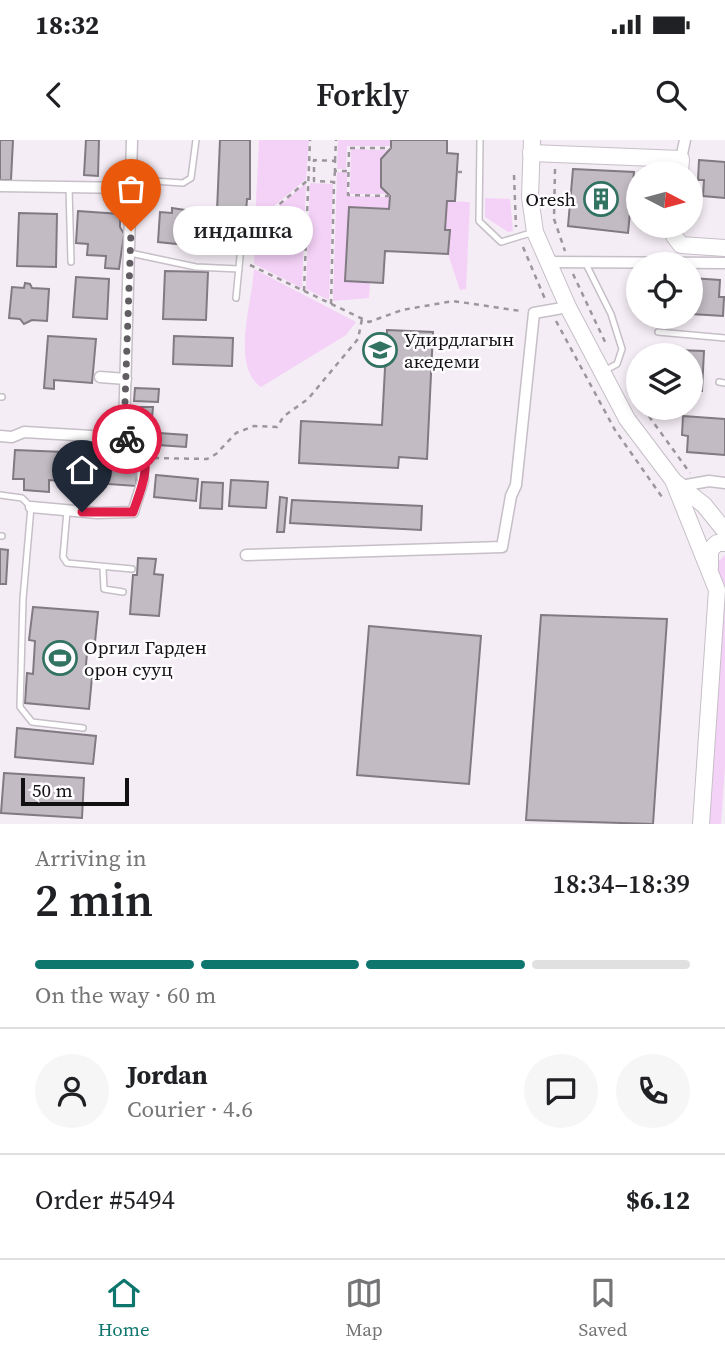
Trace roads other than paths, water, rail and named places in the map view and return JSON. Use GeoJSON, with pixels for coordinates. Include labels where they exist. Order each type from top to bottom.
{"type":"FeatureCollection","features":[{"type":"Feature","properties":{"kind":"main road"},"geometry":{"type":"LineString","coordinates":[[643,161],[532,146],[527,235],[548,262],[568,307],[610,368],[627,419],[677,483],[704,505],[725,531]]}},
{"type":"Feature","properties":{"kind":"main road"},"geometry":{"type":"LineString","coordinates":[[676,238],[681,245],[725,248]]}},
{"type":"Feature","properties":{"kind":"main road"},"geometry":{"type":"LineString","coordinates":[[677,483],[717,590],[701,824]]}},
{"type":"Feature","properties":{"kind":"main road"},"geometry":{"type":"LineString","coordinates":[[709,567],[710,550],[717,543],[725,543]]}},
{"type":"Feature","properties":{"kind":"street"},"geometry":{"type":"LineString","coordinates":[[31,507],[67,511],[133,512],[143,481],[144,458],[141,450],[128,442],[124,430],[131,253],[132,140]]}},
{"type":"Feature","properties":{"kind":"street"},"geometry":{"type":"LineString","coordinates":[[681,161],[685,140]]}},
{"type":"Feature","properties":{"kind":"street"},"geometry":{"type":"LineString","coordinates":[[0,186],[131,188]]}},
{"type":"Feature","properties":{"kind":"street"},"geometry":{"type":"LineString","coordinates":[[548,262],[569,260],[725,263]]}},
{"type":"Feature","properties":{"kind":"street"},"geometry":{"type":"LineString","coordinates":[[246,555],[502,547],[511,496],[516,485],[534,313],[568,307]]}},
{"type":"Feature","properties":{"kind":"street"},"geometry":{"type":"LineString","coordinates":[[100,377],[126,379]]}},
{"type":"Feature","properties":{"kind":"street"},"geometry":{"type":"LineString","coordinates":[[0,436],[12,437],[24,432],[109,437],[124,430]]}},
{"type":"Feature","properties":{"kind":"street"},"geometry":{"type":"LineString","coordinates":[[677,483],[725,483]]}},
{"type":"Feature","properties":{"kind":"lane"},"geometry":{"type":"LineString","coordinates":[[153,181],[183,183],[191,178],[196,140]]}},
{"type":"Feature","properties":{"kind":"lane"},"geometry":{"type":"LineString","coordinates":[[480,140],[479,222],[501,242],[527,235]]}},
{"type":"Feature","properties":{"kind":"lane"},"geometry":{"type":"LineString","coordinates":[[69,188],[71,262]]}},
{"type":"Feature","properties":{"kind":"lane"},"geometry":{"type":"LineString","coordinates":[[236,298],[242,236]]}},
{"type":"Feature","properties":{"kind":"lane"},"geometry":{"type":"LineString","coordinates":[[131,253],[196,267],[239,269]]}},
{"type":"Feature","properties":{"kind":"lane"},"geometry":{"type":"LineString","coordinates":[[585,261],[611,314],[622,349],[610,368]]}},
{"type":"Feature","properties":{"kind":"lane"},"geometry":{"type":"LineString","coordinates":[[658,332],[725,338]]}},
{"type":"Feature","properties":{"kind":"lane"},"geometry":{"type":"LineString","coordinates":[[0,495],[22,498],[31,507],[23,599],[20,707],[32,722],[83,727]]}},
{"type":"Feature","properties":{"kind":"lane"},"geometry":{"type":"LineString","coordinates":[[67,511],[65,561],[76,566],[132,569]]}},
{"type":"Feature","properties":{"kind":"lane"},"geometry":{"type":"LineString","coordinates":[[103,569],[104,589],[123,592]]}},
{"type":"Feature","properties":{"kind":"place","name":"Oresh"},"geometry":{"type":"Point","coordinates":[601,199]}},
{"type":"Feature","properties":{"kind":"place","name":"индашка"},"geometry":{"type":"Point","coordinates":[131,231]}},
{"type":"Feature","properties":{"kind":"place","name":"Удирдлагын акедеми"},"geometry":{"type":"Point","coordinates":[380,350]}},
{"type":"Feature","properties":{"kind":"place","name":"Оргил Гарден орон сууц"},"geometry":{"type":"Point","coordinates":[60,658]}}]}
